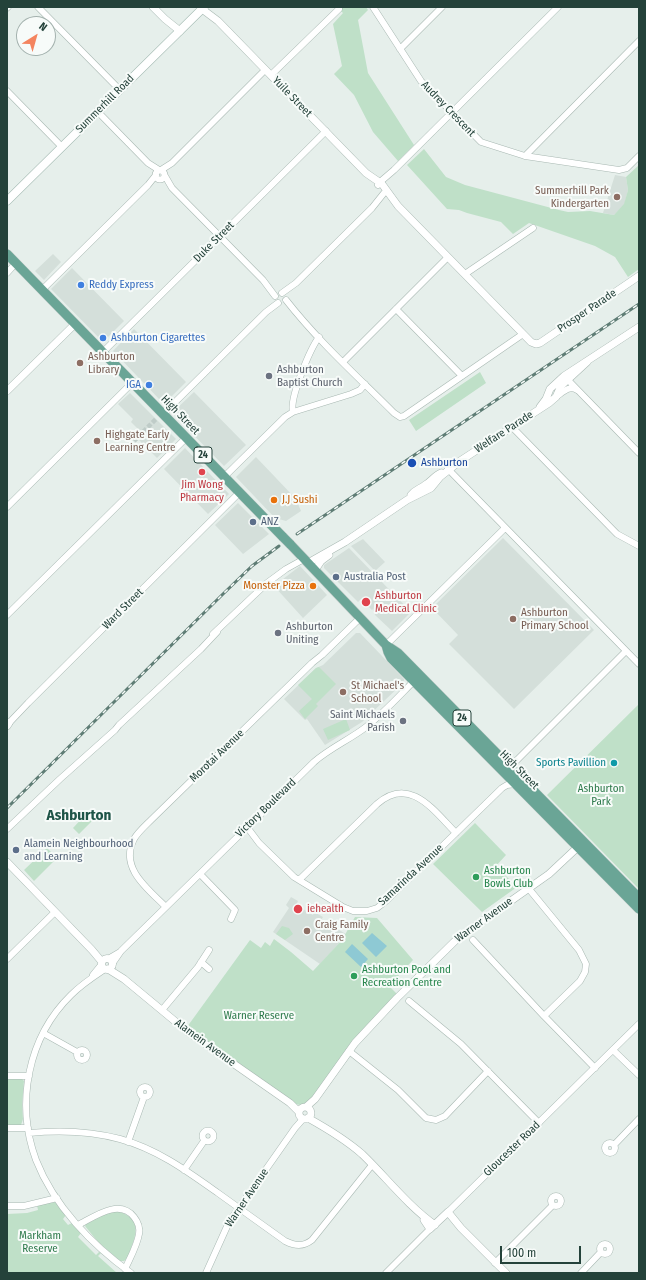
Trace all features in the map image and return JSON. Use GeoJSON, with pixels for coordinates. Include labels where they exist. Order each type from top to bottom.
{"type":"FeatureCollection","features":[{"type":"Feature","properties":{"kind":"main road","name":"Summerhill Road"},"geometry":{"type":"LineString","coordinates":[[7,201],[205,8]]}},
{"type":"Feature","properties":{"kind":"main road","name":"High Street"},"geometry":{"type":"LineString","coordinates":[[7,254],[290,544],[386,645],[391,658],[417,678],[510,767],[639,908]]}},
{"type":"Feature","properties":{"kind":"main road","name":"High Street"},"geometry":{"type":"LineString","coordinates":[[417,678],[516,784],[639,898]]}},
{"type":"Feature","properties":{"kind":"street"},"geometry":{"type":"LineString","coordinates":[[38,7],[120,90]]}},
{"type":"Feature","properties":{"kind":"street"},"geometry":{"type":"LineString","coordinates":[[153,7],[178,33]]}},
{"type":"Feature","properties":{"kind":"street","name":"Audrey Crescent"},"geometry":{"type":"LineString","coordinates":[[373,7],[423,84],[481,142],[525,156],[619,170],[625,169],[639,156]]}},
{"type":"Feature","properties":{"kind":"street"},"geometry":{"type":"LineString","coordinates":[[400,49],[442,7]]}},
{"type":"Feature","properties":{"kind":"street"},"geometry":{"type":"LineString","coordinates":[[380,184],[558,7]]}},
{"type":"Feature","properties":{"kind":"street","name":"Yuile Street"},"geometry":{"type":"LineString","coordinates":[[205,8],[366,173],[371,180],[380,184],[386,194],[534,344]]}},
{"type":"Feature","properties":{"kind":"street"},"geometry":{"type":"LineString","coordinates":[[271,75],[339,9]]}},
{"type":"Feature","properties":{"kind":"street"},"geometry":{"type":"LineString","coordinates":[[525,156],[639,41]]}},
{"type":"Feature","properties":{"kind":"street"},"geometry":{"type":"LineString","coordinates":[[42,290],[265,70]]}},
{"type":"Feature","properties":{"kind":"street"},"geometry":{"type":"LineString","coordinates":[[7,92],[62,147]]}},
{"type":"Feature","properties":{"kind":"street"},"geometry":{"type":"LineString","coordinates":[[98,112],[367,387],[400,417],[404,416],[523,334]]}},
{"type":"Feature","properties":{"kind":"street","name":"Duke Street"},"geometry":{"type":"LineString","coordinates":[[103,352],[326,132]]}},
{"type":"Feature","properties":{"kind":"street"},"geometry":{"type":"LineString","coordinates":[[163,414],[386,194]]}},
{"type":"Feature","properties":{"kind":"street"},"geometry":{"type":"LineString","coordinates":[[465,274],[532,228]]}},
{"type":"Feature","properties":{"kind":"street"},"geometry":{"type":"LineString","coordinates":[[343,362],[448,257]]}},
{"type":"Feature","properties":{"kind":"street"},"geometry":{"type":"LineString","coordinates":[[7,273],[16,263]]}},
{"type":"Feature","properties":{"kind":"street","name":"Prosper Parade"},"geometry":{"type":"LineString","coordinates":[[534,344],[540,343],[639,276]]}},
{"type":"Feature","properties":{"kind":"street"},"geometry":{"type":"LineString","coordinates":[[396,309],[462,376]]}},
{"type":"Feature","properties":{"kind":"street"},"geometry":{"type":"LineString","coordinates":[[7,390],[75,324]]}},
{"type":"Feature","properties":{"kind":"street","name":"Welfare Parade"},"geometry":{"type":"LineString","coordinates":[[306,561],[340,546],[407,500],[416,490],[427,487],[436,475],[448,469],[554,399],[566,378],[575,368],[639,327]]}},
{"type":"Feature","properties":{"kind":"street"},"geometry":{"type":"LineString","coordinates":[[293,412],[292,404],[317,335]]}},
{"type":"Feature","properties":{"kind":"street"},"geometry":{"type":"LineString","coordinates":[[566,378],[638,450]]}},
{"type":"Feature","properties":{"kind":"street","name":"Welfare Parade"},"geometry":{"type":"LineString","coordinates":[[539,409],[546,399],[550,389],[566,378]]}},
{"type":"Feature","properties":{"kind":"street"},"geometry":{"type":"LineString","coordinates":[[7,507],[132,383]]}},
{"type":"Feature","properties":{"kind":"street"},"geometry":{"type":"LineString","coordinates":[[224,477],[285,417],[293,412],[351,394],[359,394],[367,387]]}},
{"type":"Feature","properties":{"kind":"street"},"geometry":{"type":"LineString","coordinates":[[554,399],[570,388],[578,391]]}},
{"type":"Feature","properties":{"kind":"street"},"geometry":{"type":"LineString","coordinates":[[512,427],[617,534],[639,546]]}},
{"type":"Feature","properties":{"kind":"street"},"geometry":{"type":"LineString","coordinates":[[7,615],[186,438]]}},
{"type":"Feature","properties":{"kind":"street"},"geometry":{"type":"LineString","coordinates":[[448,469],[639,664]]}},
{"type":"Feature","properties":{"kind":"street","name":"Ward Street"},"geometry":{"type":"LineString","coordinates":[[8,724],[28,702],[239,493]]}},
{"type":"Feature","properties":{"kind":"street"},"geometry":{"type":"LineString","coordinates":[[386,645],[505,528]]}},
{"type":"Feature","properties":{"kind":"street"},"geometry":{"type":"LineString","coordinates":[[7,829],[98,744],[107,731],[119,725],[193,655],[204,640],[217,632],[263,587],[286,569],[306,561]]}},
{"type":"Feature","properties":{"kind":"street","name":"Morotai Avenue"},"geometry":{"type":"LineString","coordinates":[[166,907],[141,882],[133,871],[130,854],[135,838],[151,820],[360,618]]}},
{"type":"Feature","properties":{"kind":"street"},"geometry":{"type":"LineString","coordinates":[[510,767],[626,651]]}},
{"type":"Feature","properties":{"kind":"street","name":"Victory Boulevard"},"geometry":{"type":"LineString","coordinates":[[128,1271],[104,1252],[78,1225],[53,1192],[38,1164],[28,1130],[25,1105],[28,1076],[35,1052],[43,1033],[60,1007],[76,990],[121,951],[314,762],[329,750],[366,726],[417,678]]}},
{"type":"Feature","properties":{"kind":"street","name":"Samarinda Avenue"},"geometry":{"type":"LineString","coordinates":[[245,829],[291,875],[348,909],[363,912],[372,910],[386,901],[502,788],[507,785],[516,784]]}},
{"type":"Feature","properties":{"kind":"street"},"geometry":{"type":"LineString","coordinates":[[299,880],[377,804],[389,796],[404,793],[414,795],[422,799],[456,833]]}},
{"type":"Feature","properties":{"kind":"street","name":"Warner Avenue"},"geometry":{"type":"LineString","coordinates":[[206,1273],[225,1231],[239,1208],[349,1051],[397,998],[457,939],[554,870],[581,844]]}},
{"type":"Feature","properties":{"kind":"street","name":"Alamein Avenue"},"geometry":{"type":"LineString","coordinates":[[7,862],[92,950],[124,979],[188,1032],[359,1152],[433,1227]]}},
{"type":"Feature","properties":{"kind":"street"},"geometry":{"type":"LineString","coordinates":[[200,874],[235,910],[242,913]]}},
{"type":"Feature","properties":{"kind":"street"},"geometry":{"type":"LineString","coordinates":[[529,889],[579,950],[586,964],[585,972],[580,981],[544,1016]]}},
{"type":"Feature","properties":{"kind":"street"},"geometry":{"type":"LineString","coordinates":[[231,919],[235,910]]}},
{"type":"Feature","properties":{"kind":"street"},"geometry":{"type":"LineString","coordinates":[[7,959],[55,912]]}},
{"type":"Feature","properties":{"kind":"street"},"geometry":{"type":"LineString","coordinates":[[473,940],[595,1068]]}},
{"type":"Feature","properties":{"kind":"street"},"geometry":{"type":"LineString","coordinates":[[162,1010],[209,950]]}},
{"type":"Feature","properties":{"kind":"street"},"geometry":{"type":"LineString","coordinates":[[201,962],[210,969]]}},
{"type":"Feature","properties":{"kind":"street"},"geometry":{"type":"LineString","coordinates":[[409,1001],[456,1040],[539,1123]]}},
{"type":"Feature","properties":{"kind":"street","name":"Gloucester Road"},"geometry":{"type":"LineString","coordinates":[[386,1273],[639,1024]]}},
{"type":"Feature","properties":{"kind":"street"},"geometry":{"type":"LineString","coordinates":[[43,1033],[77,1052]]}},
{"type":"Feature","properties":{"kind":"street"},"geometry":{"type":"LineString","coordinates":[[613,1050],[639,1075]]}},
{"type":"Feature","properties":{"kind":"street"},"geometry":{"type":"LineString","coordinates":[[349,1051],[398,1090],[422,1115],[433,1120],[440,1119],[445,1116],[488,1071]]}},
{"type":"Feature","properties":{"kind":"street"},"geometry":{"type":"LineString","coordinates":[[7,1076],[28,1076]]}},
{"type":"Feature","properties":{"kind":"street"},"geometry":{"type":"LineString","coordinates":[[128,1142],[144,1097]]}},
{"type":"Feature","properties":{"kind":"street"},"geometry":{"type":"LineString","coordinates":[[614,1145],[639,1119]]}},
{"type":"Feature","properties":{"kind":"street"},"geometry":{"type":"LineString","coordinates":[[7,1128],[82,1132],[107,1136],[155,1152],[184,1170],[290,1244],[298,1245],[305,1244],[312,1240],[372,1165]]}},
{"type":"Feature","properties":{"kind":"street"},"geometry":{"type":"LineString","coordinates":[[184,1170],[204,1141]]}},
{"type":"Feature","properties":{"kind":"street"},"geometry":{"type":"LineString","coordinates":[[39,1202],[53,1192]]}},
{"type":"Feature","properties":{"kind":"street"},"geometry":{"type":"LineString","coordinates":[[7,1206],[24,1206],[57,1198]]}},
{"type":"Feature","properties":{"kind":"street"},"geometry":{"type":"LineString","coordinates":[[495,1263],[553,1205]]}},
{"type":"Feature","properties":{"kind":"street"},"geometry":{"type":"LineString","coordinates":[[78,1225],[112,1209],[120,1209],[130,1213],[137,1221],[139,1234],[128,1271]]}},
{"type":"Feature","properties":{"kind":"street"},"geometry":{"type":"LineString","coordinates":[[446,1213],[506,1273]]}},
{"type":"Feature","properties":{"kind":"street"},"geometry":{"type":"LineString","coordinates":[[581,1273],[602,1252]]}},
{"type":"Feature","properties":{"kind":"shaded area","name":"Summerhill Park Kindergarten"},"geometry":{"type":"Polygon","coordinates":[[[615,175],[626,177],[628,190],[624,206],[614,215],[603,213],[615,175]]]}},
{"type":"Feature","properties":{"kind":"shaded area"},"geometry":{"type":"Polygon","coordinates":[[[53,254],[61,262],[44,280],[35,271],[53,254]]]}},
{"type":"Feature","properties":{"kind":"shaded area"},"geometry":{"type":"Polygon","coordinates":[[[72,268],[124,321],[103,342],[51,289],[72,268]]]}},
{"type":"Feature","properties":{"kind":"shaded area"},"geometry":{"type":"Polygon","coordinates":[[[134,329],[186,382],[165,403],[160,400],[113,351],[134,329]]]}},
{"type":"Feature","properties":{"kind":"shaded area"},"geometry":{"type":"Polygon","coordinates":[[[194,392],[246,445],[224,466],[172,413],[194,392]]]}},
{"type":"Feature","properties":{"kind":"shaded area"},"geometry":{"type":"Polygon","coordinates":[[[130,393],[176,439],[157,458],[134,435],[139,430],[131,422],[133,419],[118,404],[130,393]]]}},
{"type":"Feature","properties":{"kind":"shaded area"},"geometry":{"type":"Polygon","coordinates":[[[185,448],[229,494],[208,514],[164,469],[185,448]]]}},
{"type":"Feature","properties":{"kind":"shaded area"},"geometry":{"type":"Polygon","coordinates":[[[256,457],[296,499],[301,511],[286,521],[275,518],[236,477],[256,457]]]}},
{"type":"Feature","properties":{"kind":"shaded area"},"geometry":{"type":"Polygon","coordinates":[[[238,503],[269,534],[243,554],[215,525],[238,503]]]}},
{"type":"Feature","properties":{"kind":"shaded area","name":"Ashburton Primary School"},"geometry":{"type":"Polygon","coordinates":[[[503,538],[594,630],[514,709],[449,644],[458,635],[432,608],[503,538]]]}},
{"type":"Feature","properties":{"kind":"shaded area"},"geometry":{"type":"Polygon","coordinates":[[[363,539],[385,562],[375,571],[351,546],[363,539]]]}},
{"type":"Feature","properties":{"kind":"shaded area"},"geometry":{"type":"Polygon","coordinates":[[[349,548],[411,612],[392,631],[375,615],[373,609],[372,610],[361,599],[358,602],[324,568],[324,565],[349,548]]]}},
{"type":"Feature","properties":{"kind":"shaded area"},"geometry":{"type":"Polygon","coordinates":[[[300,566],[327,595],[303,618],[274,586],[300,566]]]}},
{"type":"Feature","properties":{"kind":"shaded area","name":"St Michael's School"},"geometry":{"type":"Polygon","coordinates":[[[356,633],[360,633],[404,679],[404,682],[362,722],[325,745],[307,719],[305,720],[284,699],[316,668],[323,665],[356,633]]]}},
{"type":"Feature","properties":{"kind":"shaded area","name":"Craig Family Centre"},"geometry":{"type":"Polygon","coordinates":[[[291,897],[298,901],[296,905],[313,915],[314,912],[323,917],[321,920],[346,934],[320,964],[273,932],[289,908],[286,905],[291,897]]]}},
{"type":"Feature","properties":{"kind":"green space"},"geometry":{"type":"Polygon","coordinates":[[[337,7],[366,7],[368,10],[358,20],[368,73],[414,145],[398,161],[373,132],[354,95],[334,74],[342,66],[333,24],[343,13],[337,7]]]}},
{"type":"Feature","properties":{"kind":"green space"},"geometry":{"type":"Polygon","coordinates":[[[424,149],[446,177],[465,185],[568,212],[590,211],[614,215],[624,204],[628,190],[626,177],[639,165],[639,269],[628,277],[615,257],[595,246],[529,223],[513,234],[501,222],[459,210],[447,209],[407,165],[424,149]]]}},
{"type":"Feature","properties":{"kind":"green space"},"geometry":{"type":"Polygon","coordinates":[[[480,372],[486,383],[416,431],[409,420],[480,372]]]}},
{"type":"Feature","properties":{"kind":"green space"},"geometry":{"type":"Polygon","coordinates":[[[319,667],[336,684],[316,704],[318,706],[305,719],[299,711],[312,699],[298,685],[319,667]]]}},
{"type":"Feature","properties":{"kind":"green space","name":"Ashburton Park"},"geometry":{"type":"Polygon","coordinates":[[[639,704],[639,889],[547,795],[639,704]]]}},
{"type":"Feature","properties":{"kind":"green space"},"geometry":{"type":"Polygon","coordinates":[[[346,719],[350,730],[328,740],[323,729],[346,719]]]}},
{"type":"Feature","properties":{"kind":"green space"},"geometry":{"type":"Polygon","coordinates":[[[86,814],[93,820],[79,834],[73,828],[86,814]]]}},
{"type":"Feature","properties":{"kind":"green space","name":"Ashburton Bowls Club"},"geometry":{"type":"Polygon","coordinates":[[[475,823],[506,855],[496,866],[517,887],[482,912],[433,864],[475,823]]]}},
{"type":"Feature","properties":{"kind":"green space"},"geometry":{"type":"Polygon","coordinates":[[[47,848],[57,858],[34,881],[24,870],[47,848]]]}},
{"type":"Feature","properties":{"kind":"green space","name":"Warner Reserve"},"geometry":{"type":"Polygon","coordinates":[[[355,917],[377,918],[413,960],[389,986],[397,994],[309,1103],[304,1106],[296,1104],[187,1027],[250,940],[261,948],[265,942],[270,946],[274,939],[313,971],[342,940],[355,917]]]}},
{"type":"Feature","properties":{"kind":"green space"},"geometry":{"type":"Polygon","coordinates":[[[282,926],[289,928],[293,934],[285,940],[276,934],[282,926]]]}},
{"type":"Feature","properties":{"kind":"green space"},"geometry":{"type":"Polygon","coordinates":[[[7,1078],[22,1079],[24,1081],[22,1105],[23,1119],[21,1125],[7,1125],[7,1078]]]}},
{"type":"Feature","properties":{"kind":"green space","name":"Markham Reserve"},"geometry":{"type":"Polygon","coordinates":[[[55,1202],[66,1215],[63,1219],[68,1225],[72,1223],[81,1233],[78,1237],[96,1255],[99,1252],[101,1253],[98,1256],[117,1273],[7,1273],[7,1214],[27,1213],[38,1210],[37,1205],[55,1202]]]}},
{"type":"Feature","properties":{"kind":"green space"},"geometry":{"type":"Polygon","coordinates":[[[116,1211],[129,1216],[133,1220],[136,1229],[134,1241],[129,1254],[124,1261],[120,1261],[98,1242],[85,1226],[108,1212],[116,1211]]]}},
{"type":"Feature","properties":{"kind":"water"},"geometry":{"type":"Polygon","coordinates":[[[372,933],[387,946],[376,957],[362,943],[372,933]]]}},
{"type":"Feature","properties":{"kind":"water"},"geometry":{"type":"Polygon","coordinates":[[[352,944],[368,959],[361,967],[345,952],[352,944]]]}},
{"type":"Feature","properties":{"kind":"tunnel"},"geometry":{"type":"LineString","coordinates":[[134,441],[156,419]]}},
{"type":"Feature","properties":{"kind":"railway"},"geometry":{"type":"LineString","coordinates":[[297,534],[639,304]]}},
{"type":"Feature","properties":{"kind":"railway"},"geometry":{"type":"LineString","coordinates":[[7,808],[252,566],[279,546]]}},
{"type":"Feature","properties":{"kind":"place","name":"Summerhill Park Kindergarten"},"geometry":{"type":"Point","coordinates":[617,197]}},
{"type":"Feature","properties":{"kind":"place","name":"Reddy Express"},"geometry":{"type":"Point","coordinates":[81,285]}},
{"type":"Feature","properties":{"kind":"place","name":"Ashburton Cigarettes"},"geometry":{"type":"Point","coordinates":[103,338]}},
{"type":"Feature","properties":{"kind":"place","name":"Ashburton Library"},"geometry":{"type":"Point","coordinates":[80,363]}},
{"type":"Feature","properties":{"kind":"place","name":"Ashburton Baptist Church"},"geometry":{"type":"Point","coordinates":[269,376]}},
{"type":"Feature","properties":{"kind":"place","name":"IGA"},"geometry":{"type":"Point","coordinates":[149,385]}},
{"type":"Feature","properties":{"kind":"place","name":"Highgate Early Learning Centre"},"geometry":{"type":"Point","coordinates":[97,441]}},
{"type":"Feature","properties":{"kind":"place","name":"Ashburton"},"geometry":{"type":"Point","coordinates":[412,463]}},
{"type":"Feature","properties":{"kind":"place","name":"Jim Wong Pharmacy"},"geometry":{"type":"Point","coordinates":[202,472]}},
{"type":"Feature","properties":{"kind":"place","name":"J.J Sushi"},"geometry":{"type":"Point","coordinates":[274,500]}},
{"type":"Feature","properties":{"kind":"place","name":"ANZ"},"geometry":{"type":"Point","coordinates":[253,522]}},
{"type":"Feature","properties":{"kind":"place","name":"Australia Post"},"geometry":{"type":"Point","coordinates":[336,577]}},
{"type":"Feature","properties":{"kind":"place","name":"Monster Pizza"},"geometry":{"type":"Point","coordinates":[313,586]}},
{"type":"Feature","properties":{"kind":"place","name":"Ashburton Medical Clinic"},"geometry":{"type":"Point","coordinates":[366,602]}},
{"type":"Feature","properties":{"kind":"place","name":"Ashburton Primary School"},"geometry":{"type":"Point","coordinates":[513,619]}},
{"type":"Feature","properties":{"kind":"place","name":"Ashburton Uniting"},"geometry":{"type":"Point","coordinates":[278,633]}},
{"type":"Feature","properties":{"kind":"place","name":"St Michael's School"},"geometry":{"type":"Point","coordinates":[343,692]}},
{"type":"Feature","properties":{"kind":"place","name":"Saint Michaels Parish"},"geometry":{"type":"Point","coordinates":[403,721]}},
{"type":"Feature","properties":{"kind":"place","name":"Sports Pavillion"},"geometry":{"type":"Point","coordinates":[614,763]}},
{"type":"Feature","properties":{"kind":"place","name":"Alamein Neighbourhood and Learning"},"geometry":{"type":"Point","coordinates":[16,850]}},
{"type":"Feature","properties":{"kind":"place","name":"Ashburton Bowls Club"},"geometry":{"type":"Point","coordinates":[476,877]}},
{"type":"Feature","properties":{"kind":"place","name":"iehealth"},"geometry":{"type":"Point","coordinates":[298,909]}},
{"type":"Feature","properties":{"kind":"place","name":"Craig Family Centre"},"geometry":{"type":"Point","coordinates":[307,931]}},
{"type":"Feature","properties":{"kind":"place","name":"Ashburton Pool and Recreation Centre"},"geometry":{"type":"Point","coordinates":[354,976]}},
{"type":"Feature","properties":{"kind":"district","name":"Ashburton"},"geometry":{"type":"Point","coordinates":[79,816]}}]}
